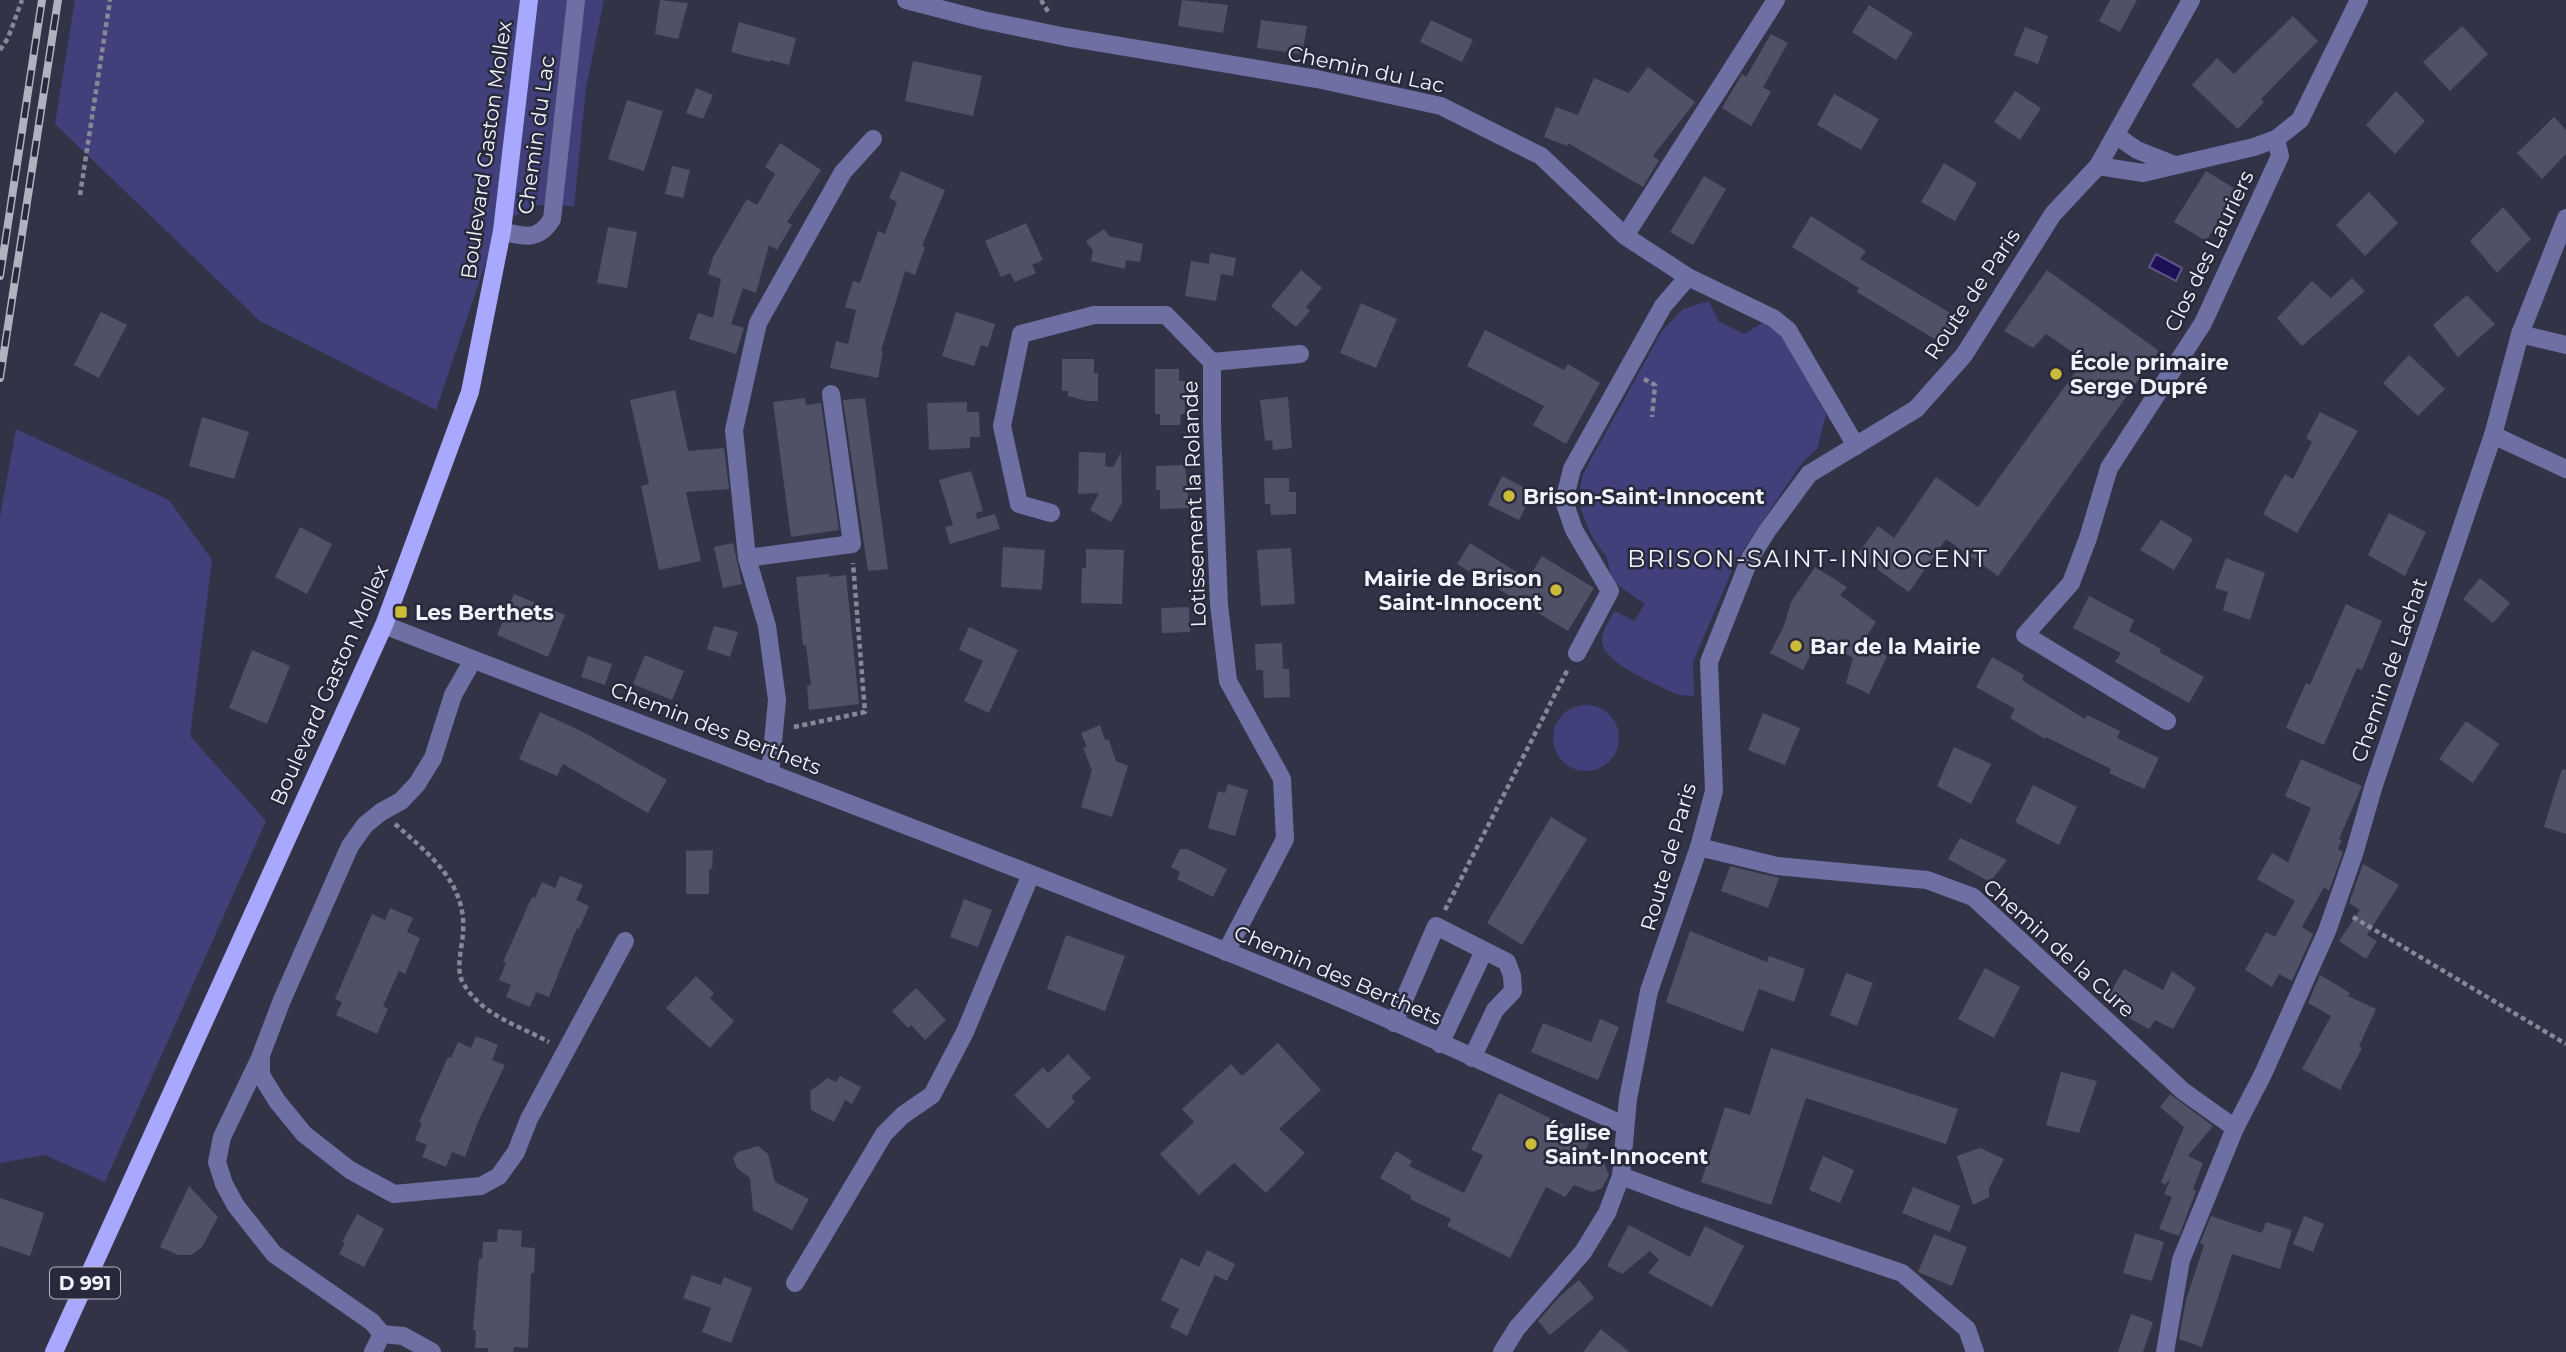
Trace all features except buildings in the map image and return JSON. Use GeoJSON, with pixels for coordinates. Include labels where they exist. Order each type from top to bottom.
{"type":"FeatureCollection","features":[{"type":"Feature","properties":{"kind":"main road","name":"Boulevard Gaston Mollex"},"geometry":{"type":"LineString","coordinates":[[54,1352],[384,625],[470,392],[502,231],[529,0]]}},
{"type":"Feature","properties":{"kind":"street","name":"Chemin du Lac"},"geometry":{"type":"LineString","coordinates":[[502,231],[517,235],[537,235],[545,230],[552,219],[576,0]]}},
{"type":"Feature","properties":{"kind":"street","name":"Chemin du Lac"},"geometry":{"type":"LineString","coordinates":[[906,0],[983,20],[1066,37],[1317,79],[1441,106],[1541,156],[1625,236],[1688,277],[1773,317],[1788,330],[1856,446]]}},
{"type":"Feature","properties":{"kind":"street"},"geometry":{"type":"LineString","coordinates":[[1625,236],[1776,0]]}},
{"type":"Feature","properties":{"kind":"street","name":"Route de Paris"},"geometry":{"type":"LineString","coordinates":[[1502,1352],[1517,1328],[1583,1252],[1607,1213],[1621,1176],[1624,1125],[1649,990],[1699,847],[1714,791],[1709,662],[1750,558],[1809,474],[1916,409],[1964,355],[2053,214],[2098,166],[2191,0]]}},
{"type":"Feature","properties":{"kind":"street"},"geometry":{"type":"LineString","coordinates":[[2098,166],[2143,173],[2254,147],[2276,139],[2300,120],[2359,0]]}},
{"type":"Feature","properties":{"kind":"street"},"geometry":{"type":"LineString","coordinates":[[2117,136],[2137,150],[2175,165]]}},
{"type":"Feature","properties":{"kind":"street"},"geometry":{"type":"LineString","coordinates":[[770,774],[777,700],[767,626],[747,558],[734,430],[758,323],[843,172],[873,139]]}},
{"type":"Feature","properties":{"kind":"street","name":"Clos des Lauriers"},"geometry":{"type":"LineString","coordinates":[[2167,721],[2025,635],[2071,583],[2109,468],[2203,323],[2280,156],[2276,139]]}},
{"type":"Feature","properties":{"kind":"street","name":"Chemin de Lachat"},"geometry":{"type":"LineString","coordinates":[[2165,1352],[2181,1260],[2235,1128],[2327,931],[2493,435],[2519,334],[2566,218]]}},
{"type":"Feature","properties":{"kind":"street"},"geometry":{"type":"LineString","coordinates":[[1577,653],[1610,591],[1574,530],[1564,501],[1572,469],[1663,306],[1688,277]]}},
{"type":"Feature","properties":{"kind":"street","name":"Lotissement la Rolande"},"geometry":{"type":"LineString","coordinates":[[1051,513],[1019,504],[1002,426],[1021,334],[1094,315],[1166,315],[1212,362],[1219,605],[1228,681],[1282,779],[1285,839],[1226,952]]}},
{"type":"Feature","properties":{"kind":"street"},"geometry":{"type":"LineString","coordinates":[[2519,334],[2566,345]]}},
{"type":"Feature","properties":{"kind":"street"},"geometry":{"type":"LineString","coordinates":[[1212,362],[1300,354]]}},
{"type":"Feature","properties":{"kind":"street"},"geometry":{"type":"LineString","coordinates":[[747,558],[852,544],[831,394]]}},
{"type":"Feature","properties":{"kind":"street"},"geometry":{"type":"LineString","coordinates":[[2493,435],[2566,469]]}},
{"type":"Feature","properties":{"kind":"street","name":"Chemin des Berthets"},"geometry":{"type":"LineString","coordinates":[[384,625],[1031,874],[1226,952],[1624,1125]]}},
{"type":"Feature","properties":{"kind":"street"},"geometry":{"type":"LineString","coordinates":[[432,1352],[402,1336],[382,1334],[372,1322],[274,1254],[236,1206],[217,1162],[222,1137],[261,1055],[282,1000],[350,846],[365,825],[401,800],[417,784],[433,758],[453,695],[473,660]]}},
{"type":"Feature","properties":{"kind":"street","name":"Chemin de la Cure"},"geometry":{"type":"LineString","coordinates":[[1699,847],[1777,866],[1927,880],[1973,897],[2183,1091],[2235,1128]]}},
{"type":"Feature","properties":{"kind":"street"},"geometry":{"type":"LineString","coordinates":[[794,1283],[884,1134],[903,1115],[932,1094],[965,1032],[1031,874]]}},
{"type":"Feature","properties":{"kind":"street"},"geometry":{"type":"LineString","coordinates":[[1394,1023],[1436,926],[1507,962],[1512,976],[1513,991],[1495,1010],[1472,1058]]}},
{"type":"Feature","properties":{"kind":"street"},"geometry":{"type":"LineString","coordinates":[[261,1055],[261,1074],[277,1101],[304,1133],[351,1170],[394,1194],[481,1186],[499,1176],[516,1152],[529,1119],[625,941]]}},
{"type":"Feature","properties":{"kind":"street"},"geometry":{"type":"LineString","coordinates":[[1440,1044],[1484,951]]}},
{"type":"Feature","properties":{"kind":"street"},"geometry":{"type":"LineString","coordinates":[[1621,1176],[1902,1273],[1967,1329],[1975,1352]]}},
{"type":"Feature","properties":{"kind":"street"},"geometry":{"type":"LineString","coordinates":[[373,1352],[382,1334]]}},
{"type":"Feature","properties":{"kind":"path"},"geometry":{"type":"LineString","coordinates":[[0,50],[8,38],[22,0]]}},
{"type":"Feature","properties":{"kind":"path"},"geometry":{"type":"LineString","coordinates":[[80,195],[110,0]]}},
{"type":"Feature","properties":{"kind":"path"},"geometry":{"type":"LineString","coordinates":[[1627,370],[1655,385],[1652,417]]}},
{"type":"Feature","properties":{"kind":"path"},"geometry":{"type":"LineString","coordinates":[[775,730],[865,712],[852,544]]}},
{"type":"Feature","properties":{"kind":"path"},"geometry":{"type":"LineString","coordinates":[[1436,926],[1577,653]]}},
{"type":"Feature","properties":{"kind":"path"},"geometry":{"type":"LineString","coordinates":[[381,812],[440,866],[453,883],[463,908],[461,978],[470,992],[498,1017],[565,1051]]}},
{"type":"Feature","properties":{"kind":"path"},"geometry":{"type":"LineString","coordinates":[[2335,905],[2566,1044]]}},
{"type":"Feature","properties":{"kind":"shaded area"},"geometry":{"type":"Polygon","coordinates":[[[75,0],[604,0],[586,88],[574,206],[534,205],[498,226],[436,410],[260,321],[55,124],[75,0]]]}},
{"type":"Feature","properties":{"kind":"shaded area"},"geometry":{"type":"Polygon","coordinates":[[[2156,254],[2182,268],[2176,281],[2149,267],[2156,254]]]}},
{"type":"Feature","properties":{"kind":"shaded area"},"geometry":{"type":"Polygon","coordinates":[[[1709,301],[1718,321],[1744,334],[1764,322],[1783,336],[1826,414],[1817,449],[1801,464],[1737,559],[1693,662],[1694,696],[1679,695],[1647,680],[1622,666],[1605,650],[1603,634],[1615,611],[1634,621],[1645,604],[1612,581],[1607,558],[1592,537],[1581,510],[1579,494],[1583,474],[1662,331],[1683,309],[1709,301]]]}},
{"type":"Feature","properties":{"kind":"shaded area"},"geometry":{"type":"Polygon","coordinates":[[[16,429],[169,500],[212,560],[190,736],[266,821],[105,1182],[45,1155],[0,1163],[0,517],[16,429]]]}},
{"type":"Feature","properties":{"kind":"shaded area"},"geometry":{"type":"Polygon","coordinates":[[[1586,705],[1599,708],[1609,715],[1616,725],[1619,738],[1616,751],[1609,761],[1599,768],[1586,771],[1573,768],[1563,761],[1556,751],[1553,738],[1556,725],[1563,715],[1573,708],[1586,705]]]}},
{"type":"Feature","properties":{"kind":"railway"},"geometry":{"type":"LineString","coordinates":[[0,276],[42,0]]}},
{"type":"Feature","properties":{"kind":"railway"},"geometry":{"type":"LineString","coordinates":[[0,378],[58,0]]}},
{"type":"Feature","properties":{"kind":"place","name":"École primaire Serge Dupré"},"geometry":{"type":"Point","coordinates":[2056,374]}},
{"type":"Feature","properties":{"kind":"place","name":"Brison-Saint-Innocent"},"geometry":{"type":"Point","coordinates":[1509,496]}},
{"type":"Feature","properties":{"kind":"place","name":"Mairie de Brison Saint-Innocent"},"geometry":{"type":"Point","coordinates":[1556,590]}},
{"type":"Feature","properties":{"kind":"place","name":"Les Berthets"},"geometry":{"type":"Point","coordinates":[401,612]}},
{"type":"Feature","properties":{"kind":"place","name":"Bar de la Mairie"},"geometry":{"type":"Point","coordinates":[1796,646]}},
{"type":"Feature","properties":{"kind":"place","name":"Église Saint-Innocent"},"geometry":{"type":"Point","coordinates":[1531,1144]}},
{"type":"Feature","properties":{"kind":"district","name":"BRISON-SAINT-INNOCENT"},"geometry":{"type":"Point","coordinates":[1808,558]}}]}
